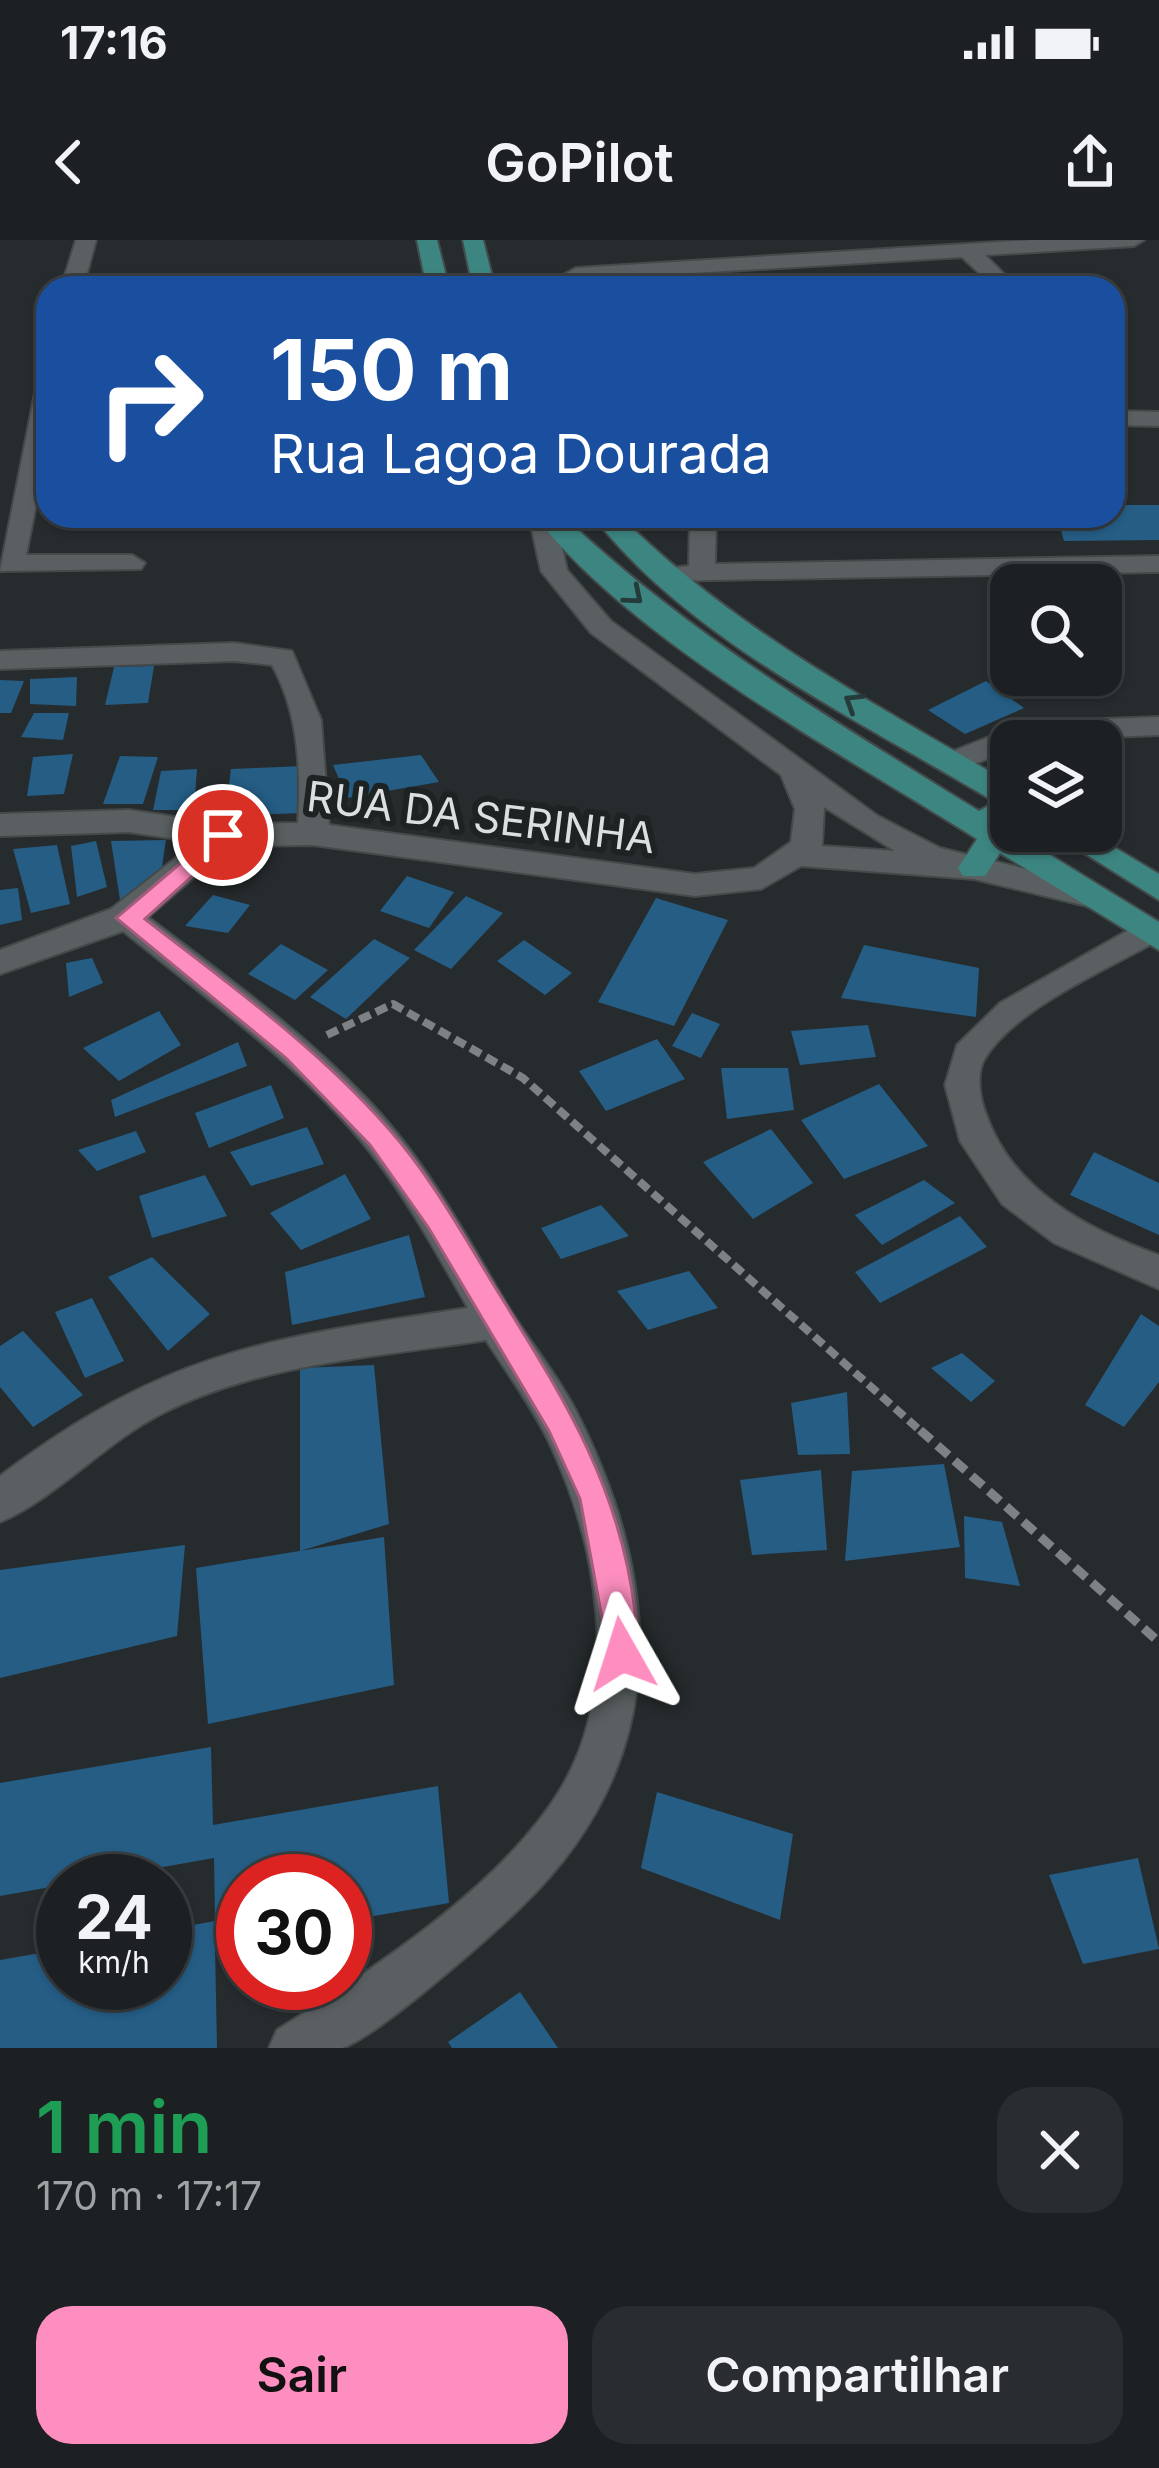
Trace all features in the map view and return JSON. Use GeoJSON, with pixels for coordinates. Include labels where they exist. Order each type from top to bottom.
{"type":"FeatureCollection","features":[{"type":"Feature","properties":{"kind":"main road"},"geometry":{"type":"LineString","coordinates":[[427,240],[435,276]]}},
{"type":"Feature","properties":{"kind":"main road"},"geometry":{"type":"LineString","coordinates":[[473,240],[481,276]]}},
{"type":"Feature","properties":{"kind":"main road"},"geometry":{"type":"LineString","coordinates":[[558,528],[618,583],[723,665],[990,831]]}},
{"type":"Feature","properties":{"kind":"main road"},"geometry":{"type":"LineString","coordinates":[[619,528],[669,575],[800,669],[990,786]]}},
{"type":"Feature","properties":{"kind":"main road"},"geometry":{"type":"LineString","coordinates":[[982,781],[990,812]]}},
{"type":"Feature","properties":{"kind":"main road"},"geometry":{"type":"LineString","coordinates":[[974,868],[990,844]]}},
{"type":"Feature","properties":{"kind":"main road"},"geometry":{"type":"LineString","coordinates":[[1023,852],[1154,934]]}},
{"type":"Feature","properties":{"kind":"main road"},"geometry":{"type":"LineString","coordinates":[[1098,852],[1159,889]]}},
{"type":"Feature","properties":{"kind":"street"},"geometry":{"type":"LineString","coordinates":[[76,276],[86,240]]}},
{"type":"Feature","properties":{"kind":"street"},"geometry":{"type":"LineString","coordinates":[[570,273],[1134,240]]}},
{"type":"Feature","properties":{"kind":"street"},"geometry":{"type":"LineString","coordinates":[[968,251],[994,276]]}},
{"type":"Feature","properties":{"kind":"street"},"geometry":{"type":"LineString","coordinates":[[1125,418],[1159,419]]}},
{"type":"Feature","properties":{"kind":"street"},"geometry":{"type":"LineString","coordinates":[[36,438],[6,563],[132,563]]}},
{"type":"Feature","properties":{"kind":"street"},"geometry":{"type":"LineString","coordinates":[[547,528],[554,571],[601,627],[795,772],[912,848],[974,868]]}},
{"type":"Feature","properties":{"kind":"street"},"geometry":{"type":"LineString","coordinates":[[698,528],[702,570]]}},
{"type":"Feature","properties":{"kind":"street"},"geometry":{"type":"LineString","coordinates":[[669,575],[702,570],[1159,564]]}},
{"type":"Feature","properties":{"kind":"street"},"geometry":{"type":"LineString","coordinates":[[0,660],[234,652],[282,657],[300,687],[315,783],[313,834]]}},
{"type":"Feature","properties":{"kind":"street"},"geometry":{"type":"LineString","coordinates":[[953,762],[1027,732],[1159,725]]}},
{"type":"Feature","properties":{"kind":"street"},"geometry":{"type":"LineString","coordinates":[[795,772],[810,809],[809,836],[801,855]]}},
{"type":"Feature","properties":{"kind":"street","name":"RUA DA SERINHA"},"geometry":{"type":"LineString","coordinates":[[0,825],[129,821],[223,835],[313,834],[695,885],[761,878],[801,855],[974,868],[1095,897]]}},
{"type":"Feature","properties":{"kind":"street"},"geometry":{"type":"LineString","coordinates":[[0,962],[128,918],[154,902],[223,835]]}},
{"type":"Feature","properties":{"kind":"street"},"geometry":{"type":"LineString","coordinates":[[128,918],[296,1051],[380,1137],[438,1219],[495,1321],[560,1421],[596,1498],[614,1576],[622,1654],[607,1739],[576,1807],[534,1860],[440,1944],[295,2048]]}},
{"type":"Feature","properties":{"kind":"street"},"geometry":{"type":"LineString","coordinates":[[1154,934],[997,1025],[970,1052],[962,1076],[972,1134],[996,1175],[1046,1220],[1159,1272]]}},
{"type":"Feature","properties":{"kind":"street"},"geometry":{"type":"LineString","coordinates":[[0,1502],[76,1444],[169,1391],[256,1361],[495,1321]]}},
{"type":"Feature","properties":{"kind":"path"},"geometry":{"type":"LineString","coordinates":[[296,1051],[393,1004],[523,1078],[1159,1642]]}},
{"type":"Feature","properties":{"kind":"building"},"geometry":{"type":"Polygon","coordinates":[[[1125,505],[1159,505],[1159,540],[1064,541],[1060,528],[1125,528],[1125,505]]]}},
{"type":"Feature","properties":{"kind":"building"},"geometry":{"type":"Polygon","coordinates":[[[154,666],[148,703],[105,705],[114,667],[154,666]]]}},
{"type":"Feature","properties":{"kind":"building"},"geometry":{"type":"Polygon","coordinates":[[[77,677],[76,706],[30,704],[30,679],[77,677]]]}},
{"type":"Feature","properties":{"kind":"building"},"geometry":{"type":"Polygon","coordinates":[[[0,680],[24,681],[11,713],[0,713],[0,680]]]}},
{"type":"Feature","properties":{"kind":"building"},"geometry":{"type":"Polygon","coordinates":[[[986,681],[990,696],[1007,696],[1024,708],[965,734],[928,710],[986,681]]]}},
{"type":"Feature","properties":{"kind":"building"},"geometry":{"type":"Polygon","coordinates":[[[34,713],[69,713],[63,740],[21,737],[34,713]]]}},
{"type":"Feature","properties":{"kind":"building"},"geometry":{"type":"Polygon","coordinates":[[[73,754],[64,794],[27,796],[33,757],[73,754]]]}},
{"type":"Feature","properties":{"kind":"building"},"geometry":{"type":"Polygon","coordinates":[[[421,755],[439,782],[347,798],[333,765],[421,755]]]}},
{"type":"Feature","properties":{"kind":"building"},"geometry":{"type":"Polygon","coordinates":[[[120,756],[158,757],[143,804],[103,804],[120,756]]]}},
{"type":"Feature","properties":{"kind":"building"},"geometry":{"type":"Polygon","coordinates":[[[306,766],[302,813],[225,816],[231,769],[306,766]]]}},
{"type":"Feature","properties":{"kind":"building"},"geometry":{"type":"Polygon","coordinates":[[[197,769],[194,810],[153,810],[161,771],[197,769]]]}},
{"type":"Feature","properties":{"kind":"building"},"geometry":{"type":"Polygon","coordinates":[[[166,840],[160,880],[120,900],[111,841],[166,840]]]}},
{"type":"Feature","properties":{"kind":"building"},"geometry":{"type":"Polygon","coordinates":[[[96,841],[107,887],[77,897],[71,846],[96,841]]]}},
{"type":"Feature","properties":{"kind":"building"},"geometry":{"type":"Polygon","coordinates":[[[57,845],[70,904],[31,913],[13,849],[57,845]]]}},
{"type":"Feature","properties":{"kind":"building"},"geometry":{"type":"Polygon","coordinates":[[[407,876],[454,892],[429,928],[380,911],[407,876]]]}},
{"type":"Feature","properties":{"kind":"building"},"geometry":{"type":"Polygon","coordinates":[[[18,888],[22,920],[0,925],[0,890],[18,888]]]}},
{"type":"Feature","properties":{"kind":"building"},"geometry":{"type":"Polygon","coordinates":[[[213,895],[250,905],[228,933],[185,926],[213,895]]]}},
{"type":"Feature","properties":{"kind":"building"},"geometry":{"type":"Polygon","coordinates":[[[466,896],[503,913],[451,969],[414,950],[466,896]]]}},
{"type":"Feature","properties":{"kind":"building"},"geometry":{"type":"Polygon","coordinates":[[[656,898],[728,920],[674,1026],[598,1002],[656,898]]]}},
{"type":"Feature","properties":{"kind":"building"},"geometry":{"type":"Polygon","coordinates":[[[374,939],[410,958],[346,1019],[310,997],[374,939]]]}},
{"type":"Feature","properties":{"kind":"building"},"geometry":{"type":"Polygon","coordinates":[[[524,940],[572,973],[545,995],[497,961],[524,940]]]}},
{"type":"Feature","properties":{"kind":"building"},"geometry":{"type":"Polygon","coordinates":[[[281,944],[328,970],[295,1000],[248,974],[281,944]]]}},
{"type":"Feature","properties":{"kind":"building"},"geometry":{"type":"Polygon","coordinates":[[[864,945],[979,968],[976,1017],[841,998],[864,945]]]}},
{"type":"Feature","properties":{"kind":"building"},"geometry":{"type":"Polygon","coordinates":[[[92,958],[103,983],[69,997],[66,963],[92,958]]]}},
{"type":"Feature","properties":{"kind":"building"},"geometry":{"type":"Polygon","coordinates":[[[159,1011],[181,1045],[119,1081],[83,1048],[159,1011]]]}},
{"type":"Feature","properties":{"kind":"building"},"geometry":{"type":"Polygon","coordinates":[[[692,1013],[720,1024],[701,1058],[672,1046],[692,1013]]]}},
{"type":"Feature","properties":{"kind":"building"},"geometry":{"type":"Polygon","coordinates":[[[868,1025],[876,1057],[800,1065],[791,1031],[868,1025]]]}},
{"type":"Feature","properties":{"kind":"building"},"geometry":{"type":"Polygon","coordinates":[[[657,1039],[685,1079],[606,1111],[579,1071],[657,1039]]]}},
{"type":"Feature","properties":{"kind":"building"},"geometry":{"type":"Polygon","coordinates":[[[238,1042],[247,1066],[115,1117],[111,1100],[238,1042]]]}},
{"type":"Feature","properties":{"kind":"building"},"geometry":{"type":"Polygon","coordinates":[[[721,1068],[788,1068],[794,1110],[727,1119],[721,1068]]]}},
{"type":"Feature","properties":{"kind":"building"},"geometry":{"type":"Polygon","coordinates":[[[879,1084],[928,1146],[844,1179],[801,1120],[879,1084]]]}},
{"type":"Feature","properties":{"kind":"building"},"geometry":{"type":"Polygon","coordinates":[[[271,1085],[284,1118],[209,1148],[195,1113],[271,1085]]]}},
{"type":"Feature","properties":{"kind":"building"},"geometry":{"type":"Polygon","coordinates":[[[307,1127],[324,1164],[251,1186],[230,1152],[307,1127]]]}},
{"type":"Feature","properties":{"kind":"building"},"geometry":{"type":"Polygon","coordinates":[[[771,1129],[813,1183],[753,1219],[703,1162],[771,1129]]]}},
{"type":"Feature","properties":{"kind":"building"},"geometry":{"type":"Polygon","coordinates":[[[136,1131],[146,1152],[97,1171],[78,1150],[136,1131]]]}},
{"type":"Feature","properties":{"kind":"building"},"geometry":{"type":"Polygon","coordinates":[[[1094,1152],[1159,1183],[1159,1235],[1070,1195],[1094,1152]]]}},
{"type":"Feature","properties":{"kind":"building"},"geometry":{"type":"Polygon","coordinates":[[[345,1174],[371,1219],[301,1250],[270,1213],[345,1174]]]}},
{"type":"Feature","properties":{"kind":"building"},"geometry":{"type":"Polygon","coordinates":[[[205,1175],[227,1216],[152,1238],[139,1196],[205,1175]]]}},
{"type":"Feature","properties":{"kind":"building"},"geometry":{"type":"Polygon","coordinates":[[[924,1180],[955,1203],[882,1245],[855,1215],[924,1180]]]}},
{"type":"Feature","properties":{"kind":"building"},"geometry":{"type":"Polygon","coordinates":[[[601,1205],[629,1236],[561,1259],[541,1228],[601,1205]]]}},
{"type":"Feature","properties":{"kind":"building"},"geometry":{"type":"Polygon","coordinates":[[[960,1216],[987,1247],[880,1303],[855,1272],[960,1216]]]}},
{"type":"Feature","properties":{"kind":"building"},"geometry":{"type":"Polygon","coordinates":[[[409,1235],[425,1297],[292,1325],[285,1272],[409,1235]]]}},
{"type":"Feature","properties":{"kind":"building"},"geometry":{"type":"Polygon","coordinates":[[[152,1257],[210,1314],[168,1351],[108,1277],[152,1257]]]}},
{"type":"Feature","properties":{"kind":"building"},"geometry":{"type":"Polygon","coordinates":[[[689,1271],[718,1308],[648,1330],[617,1291],[689,1271]]]}},
{"type":"Feature","properties":{"kind":"building"},"geometry":{"type":"Polygon","coordinates":[[[92,1298],[124,1361],[85,1378],[55,1312],[92,1298]]]}},
{"type":"Feature","properties":{"kind":"building"},"geometry":{"type":"Polygon","coordinates":[[[1141,1314],[1159,1326],[1159,1382],[1124,1427],[1085,1405],[1141,1314]]]}},
{"type":"Feature","properties":{"kind":"building"},"geometry":{"type":"Polygon","coordinates":[[[23,1331],[83,1395],[33,1427],[0,1387],[0,1346],[23,1331]]]}},
{"type":"Feature","properties":{"kind":"building"},"geometry":{"type":"Polygon","coordinates":[[[962,1353],[995,1381],[971,1402],[931,1368],[962,1353]]]}},
{"type":"Feature","properties":{"kind":"building"},"geometry":{"type":"Polygon","coordinates":[[[374,1365],[389,1524],[300,1551],[300,1368],[374,1365]]]}},
{"type":"Feature","properties":{"kind":"building"},"geometry":{"type":"Polygon","coordinates":[[[847,1392],[850,1454],[798,1455],[791,1403],[847,1392]]]}},
{"type":"Feature","properties":{"kind":"building"},"geometry":{"type":"Polygon","coordinates":[[[944,1464],[960,1547],[845,1561],[852,1471],[944,1464]]]}},
{"type":"Feature","properties":{"kind":"building"},"geometry":{"type":"Polygon","coordinates":[[[821,1470],[827,1550],[752,1555],[740,1480],[821,1470]]]}},
{"type":"Feature","properties":{"kind":"building"},"geometry":{"type":"Polygon","coordinates":[[[964,1516],[1002,1522],[1020,1586],[965,1578],[964,1516]]]}},
{"type":"Feature","properties":{"kind":"building"},"geometry":{"type":"Polygon","coordinates":[[[384,1537],[394,1685],[208,1724],[196,1568],[384,1537]]]}},
{"type":"Feature","properties":{"kind":"building"},"geometry":{"type":"Polygon","coordinates":[[[185,1545],[177,1636],[0,1678],[0,1570],[185,1545]]]}},
{"type":"Feature","properties":{"kind":"building"},"geometry":{"type":"Polygon","coordinates":[[[211,1747],[213,1825],[438,1786],[449,1903],[372,1916],[372,1854],[216,1854],[217,2048],[0,2048],[0,1960],[36,1954],[36,2010],[192,2010],[192,1925],[215,1921],[214,1858],[192,1862],[192,1854],[36,1854],[36,1890],[0,1896],[0,1783],[211,1747]]]}},
{"type":"Feature","properties":{"kind":"building"},"geometry":{"type":"Polygon","coordinates":[[[657,1792],[793,1834],[780,1920],[641,1868],[657,1792]]]}},
{"type":"Feature","properties":{"kind":"building"},"geometry":{"type":"Polygon","coordinates":[[[1138,1858],[1159,1949],[1083,1964],[1049,1875],[1138,1858]]]}},
{"type":"Feature","properties":{"kind":"building"},"geometry":{"type":"Polygon","coordinates":[[[520,1992],[558,2048],[452,2048],[448,2042],[520,1992]]]}},
{"type":"Feature","properties":{"kind":"route"},"geometry":{"type":"LineString","coordinates":[[223,835],[154,902],[128,918],[296,1051],[380,1137],[438,1219],[495,1321],[560,1421],[596,1498],[614,1576],[622,1654]]}}]}
